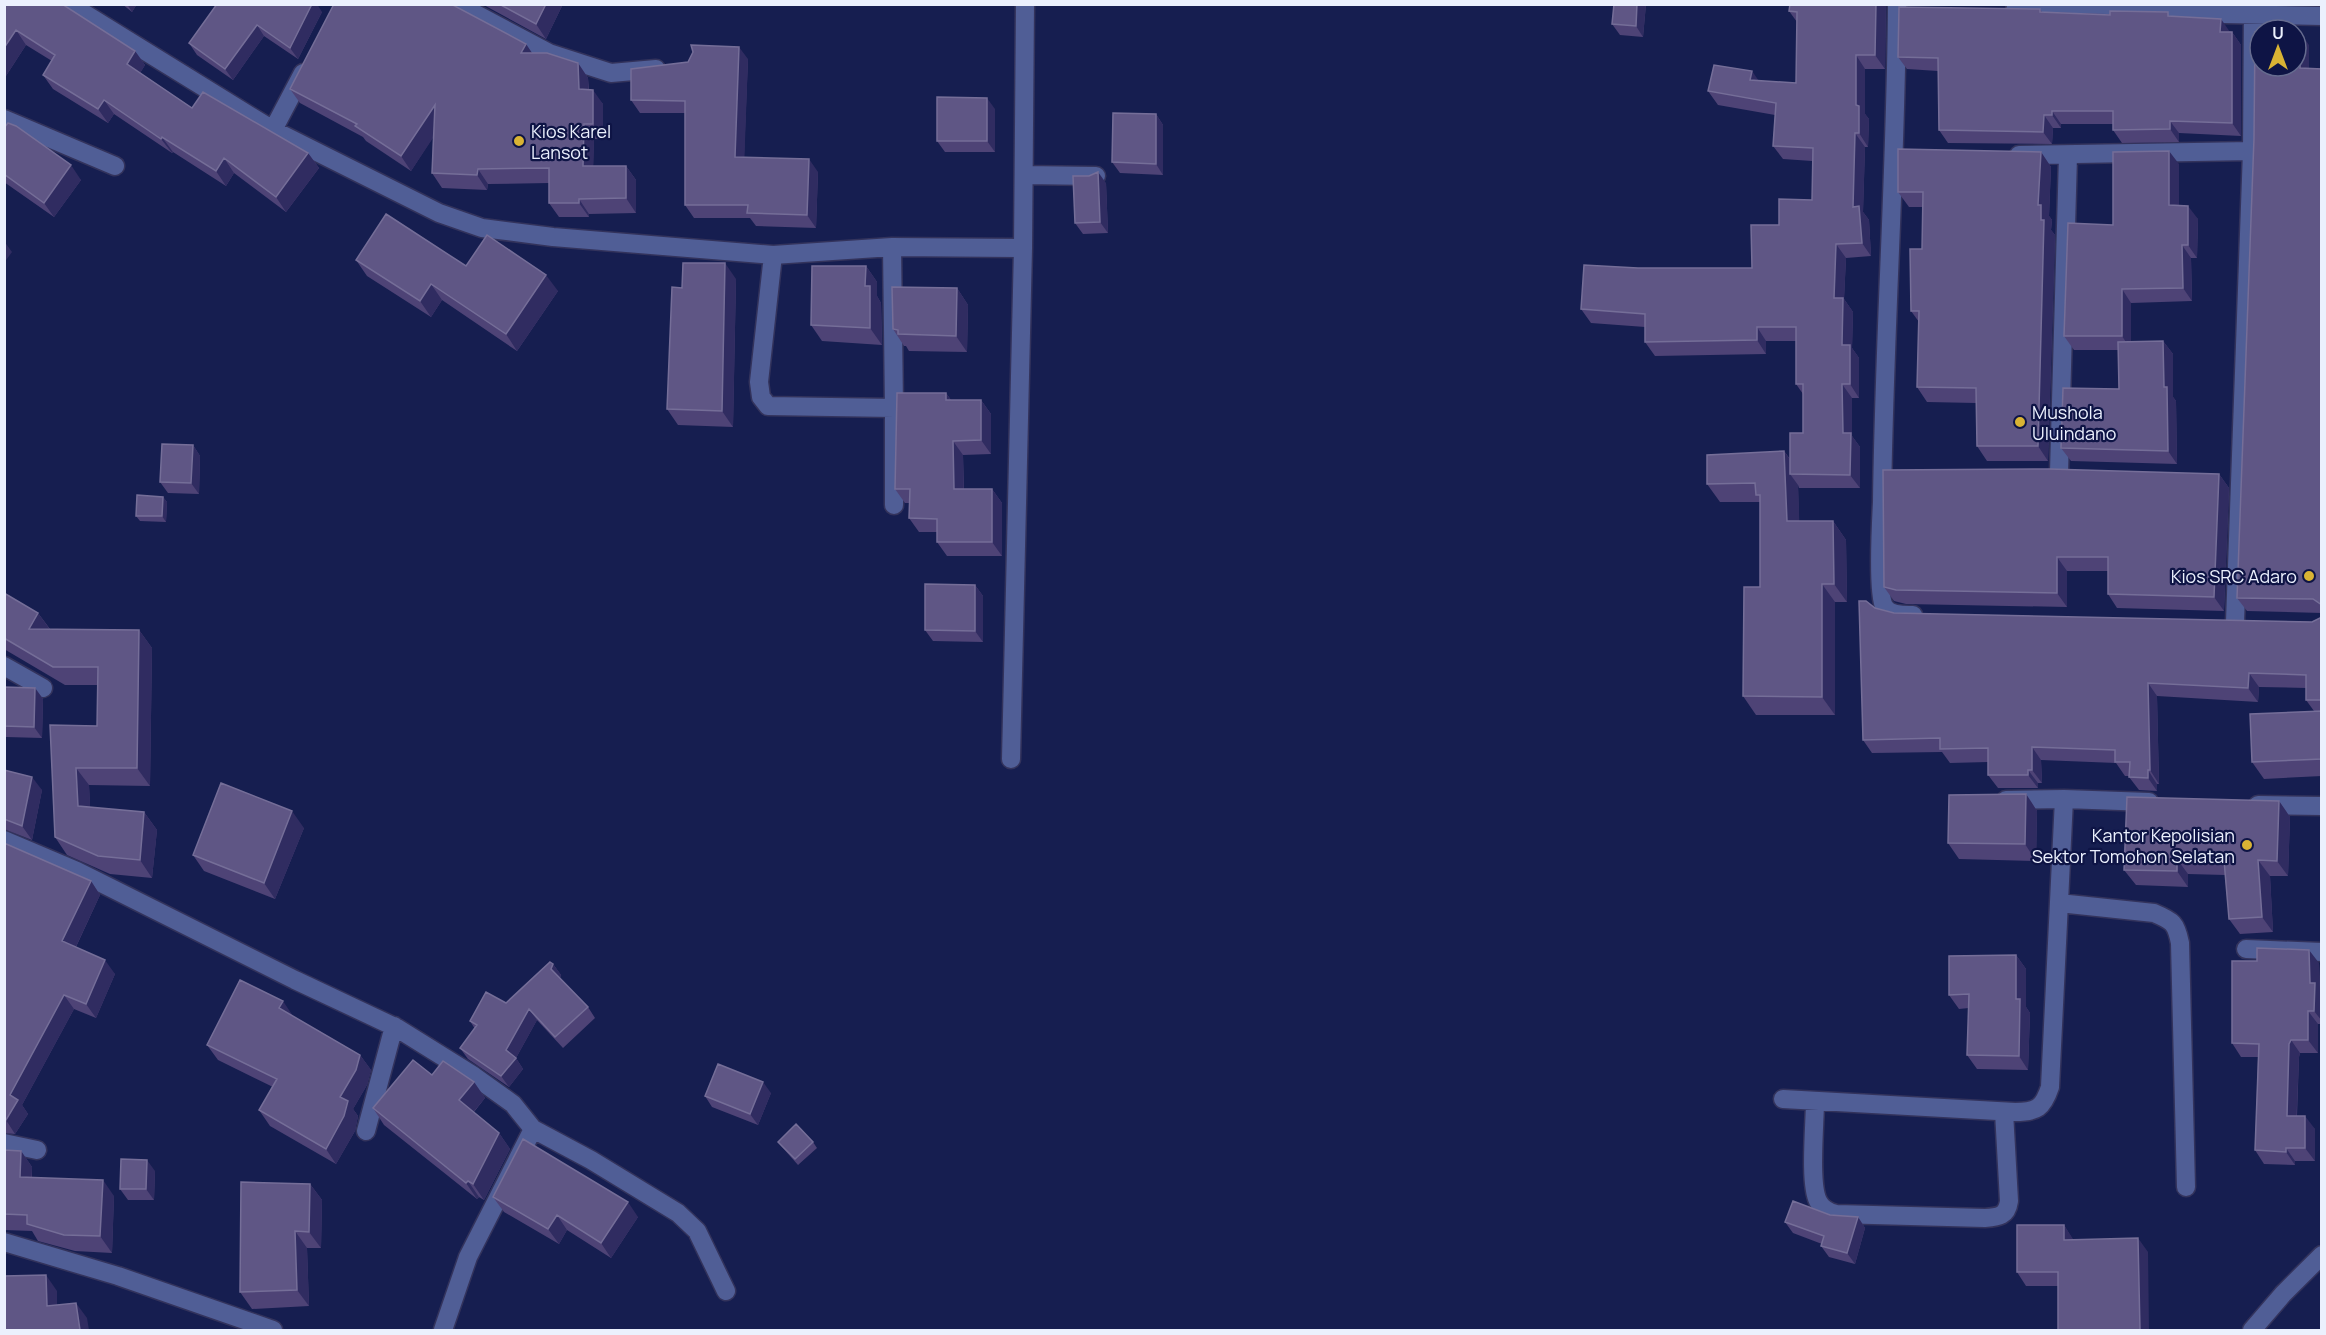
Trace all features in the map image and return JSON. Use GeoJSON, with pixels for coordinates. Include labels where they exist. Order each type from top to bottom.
{"type":"FeatureCollection","features":[{"type":"Feature","properties":{"kind":"street"},"geometry":{"type":"LineString","coordinates":[[69,4],[273,130],[439,213],[482,228],[553,237],[773,255],[892,247],[1023,248]]}},
{"type":"Feature","properties":{"kind":"street"},"geometry":{"type":"LineString","coordinates":[[457,4],[549,53],[611,73],[671,67]]}},
{"type":"Feature","properties":{"kind":"street"},"geometry":{"type":"LineString","coordinates":[[1011,759],[1023,248],[1025,4]]}},
{"type":"Feature","properties":{"kind":"street"},"geometry":{"type":"LineString","coordinates":[[1920,8],[1897,6],[1900,153],[1882,473],[1881,585],[1883,606],[1888,611],[1895,614],[1928,616]]}},
{"type":"Feature","properties":{"kind":"street"},"geometry":{"type":"LineString","coordinates":[[1992,9],[2253,9],[2322,16]]}},
{"type":"Feature","properties":{"kind":"street"},"geometry":{"type":"LineString","coordinates":[[2253,9],[2252,151],[2233,477],[2229,622],[2256,622]]}},
{"type":"Feature","properties":{"kind":"street"},"geometry":{"type":"LineString","coordinates":[[273,130],[311,57]]}},
{"type":"Feature","properties":{"kind":"street"},"geometry":{"type":"LineString","coordinates":[[4,119],[115,166]]}},
{"type":"Feature","properties":{"kind":"street"},"geometry":{"type":"LineString","coordinates":[[1999,155],[2068,156],[2252,151]]}},
{"type":"Feature","properties":{"kind":"street"},"geometry":{"type":"LineString","coordinates":[[2036,472],[2065,472],[2068,156]]}},
{"type":"Feature","properties":{"kind":"street"},"geometry":{"type":"LineString","coordinates":[[1024,175],[1096,177]]}},
{"type":"Feature","properties":{"kind":"street"},"geometry":{"type":"LineString","coordinates":[[892,247],[894,505]]}},
{"type":"Feature","properties":{"kind":"street"},"geometry":{"type":"LineString","coordinates":[[773,255],[759,382],[759,392],[764,403],[768,406],[894,408]]}},
{"type":"Feature","properties":{"kind":"street"},"geometry":{"type":"LineString","coordinates":[[1882,473],[1906,473]]}},
{"type":"Feature","properties":{"kind":"street"},"geometry":{"type":"LineString","coordinates":[[4,666],[43,688]]}},
{"type":"Feature","properties":{"kind":"street"},"geometry":{"type":"LineString","coordinates":[[1782,1099],[2004,1112],[2030,1112],[2046,1101],[2050,1087],[2064,799]]}},
{"type":"Feature","properties":{"kind":"street"},"geometry":{"type":"LineString","coordinates":[[1984,800],[2064,799],[2170,803]]}},
{"type":"Feature","properties":{"kind":"street"},"geometry":{"type":"LineString","coordinates":[[2241,805],[2322,806]]}},
{"type":"Feature","properties":{"kind":"street"},"geometry":{"type":"LineString","coordinates":[[4,840],[77,871],[295,980],[394,1026],[513,1104],[533,1129],[591,1160],[678,1213],[697,1231],[726,1291]]}},
{"type":"Feature","properties":{"kind":"street"},"geometry":{"type":"LineString","coordinates":[[2058,903],[2154,913],[2169,919],[2177,927],[2180,943],[2186,1186]]}},
{"type":"Feature","properties":{"kind":"street"},"geometry":{"type":"LineString","coordinates":[[2246,949],[2322,952]]}},
{"type":"Feature","properties":{"kind":"street"},"geometry":{"type":"LineString","coordinates":[[366,1131],[394,1026]]}},
{"type":"Feature","properties":{"kind":"street"},"geometry":{"type":"LineString","coordinates":[[1815,1101],[1814,1181],[1817,1200],[1829,1212],[1836,1214],[1985,1218],[2002,1216],[2009,1201],[2004,1112]]}},
{"type":"Feature","properties":{"kind":"street"},"geometry":{"type":"LineString","coordinates":[[443,1330],[468,1257],[533,1129]]}},
{"type":"Feature","properties":{"kind":"street"},"geometry":{"type":"LineString","coordinates":[[4,1143],[37,1150]]}},
{"type":"Feature","properties":{"kind":"street"},"geometry":{"type":"LineString","coordinates":[[4,1242],[118,1276],[273,1330]]}},
{"type":"Feature","properties":{"kind":"street"},"geometry":{"type":"LineString","coordinates":[[2252,1330],[2283,1294],[2322,1255]]}},
{"type":"Feature","properties":{"kind":"building"},"geometry":{"type":"Polygon","coordinates":[[[4,4],[62,4],[135,51],[127,64],[192,108],[203,92],[308,153],[276,197],[224,158],[216,171],[162,137],[161,139],[104,100],[98,109],[43,75],[55,55],[16,30],[4,48],[4,4]]]}},
{"type":"Feature","properties":{"kind":"building"},"geometry":{"type":"Polygon","coordinates":[[[217,4],[312,4],[290,48],[257,25],[225,69],[189,43],[217,4]]]}},
{"type":"Feature","properties":{"kind":"building"},"geometry":{"type":"Polygon","coordinates":[[[334,4],[451,4],[526,44],[521,53],[547,53],[578,63],[579,89],[593,90],[593,124],[584,124],[583,166],[626,166],[626,198],[579,199],[579,203],[549,203],[549,168],[478,169],[477,175],[432,173],[435,105],[401,156],[355,126],[357,124],[290,89],[334,4]]]}},
{"type":"Feature","properties":{"kind":"building"},"geometry":{"type":"Polygon","coordinates":[[[499,4],[546,4],[536,24],[499,4]]]}},
{"type":"Feature","properties":{"kind":"building"},"geometry":{"type":"Polygon","coordinates":[[[1614,4],[1637,4],[1636,26],[1612,24],[1614,4]]]}},
{"type":"Feature","properties":{"kind":"building"},"geometry":{"type":"Polygon","coordinates":[[[1790,4],[1876,4],[1875,55],[1856,55],[1856,105],[1859,106],[1859,133],[1855,133],[1853,207],[1859,206],[1862,243],[1836,244],[1834,298],[1843,298],[1842,345],[1850,345],[1850,384],[1842,384],[1843,433],[1851,433],[1850,475],[1790,474],[1790,433],[1803,433],[1803,384],[1796,384],[1796,327],[1757,327],[1757,340],[1645,342],[1645,314],[1581,309],[1584,265],[1638,268],[1752,268],[1751,225],[1779,225],[1779,199],[1812,200],[1813,148],[1773,146],[1776,103],[1708,91],[1714,65],[1752,71],[1750,80],[1796,83],[1797,12],[1789,11],[1790,4]]]}},
{"type":"Feature","properties":{"kind":"building"},"geometry":{"type":"Polygon","coordinates":[[[1899,7],[2040,9],[2040,12],[2110,15],[2110,11],[2168,12],[2168,16],[2221,19],[2220,32],[2232,32],[2232,123],[2170,121],[2170,129],[2113,130],[2113,111],[2052,111],[2052,115],[2044,115],[2043,132],[1939,130],[1938,58],[1898,57],[1899,7]]]}},
{"type":"Feature","properties":{"kind":"building"},"geometry":{"type":"Polygon","coordinates":[[[691,45],[739,47],[735,157],[809,159],[807,215],[747,213],[748,205],[685,205],[685,101],[631,100],[631,69],[688,62],[693,52],[691,45]]]}},
{"type":"Feature","properties":{"kind":"building"},"geometry":{"type":"Polygon","coordinates":[[[2308,68],[2322,69],[2322,605],[2313,599],[2237,598],[2255,78],[2308,78],[2308,68]]]}},
{"type":"Feature","properties":{"kind":"building"},"geometry":{"type":"Polygon","coordinates":[[[937,97],[987,98],[987,141],[937,141],[937,97]]]}},
{"type":"Feature","properties":{"kind":"building"},"geometry":{"type":"Polygon","coordinates":[[[1113,113],[1156,114],[1156,164],[1112,162],[1113,113]]]}},
{"type":"Feature","properties":{"kind":"building"},"geometry":{"type":"Polygon","coordinates":[[[8,123],[16,126],[71,165],[44,203],[4,174],[4,128],[8,123]]]}},
{"type":"Feature","properties":{"kind":"building"},"geometry":{"type":"Polygon","coordinates":[[[1898,149],[2041,152],[2038,205],[2041,205],[2041,220],[2044,220],[2038,446],[1977,446],[1976,388],[1917,387],[1919,311],[1911,311],[1910,249],[1922,249],[1923,192],[1898,192],[1898,149]]]}},
{"type":"Feature","properties":{"kind":"building"},"geometry":{"type":"Polygon","coordinates":[[[2169,151],[2169,205],[2188,206],[2188,245],[2182,245],[2183,288],[2122,289],[2122,336],[2064,336],[2068,223],[2113,225],[2113,152],[2169,151]]]}},
{"type":"Feature","properties":{"kind":"building"},"geometry":{"type":"Polygon","coordinates":[[[1098,172],[1100,222],[1075,223],[1073,176],[1089,176],[1098,172]]]}},
{"type":"Feature","properties":{"kind":"building"},"geometry":{"type":"Polygon","coordinates":[[[386,214],[466,266],[487,235],[546,275],[506,334],[431,284],[420,301],[356,260],[386,214]]]}},
{"type":"Feature","properties":{"kind":"building"},"geometry":{"type":"Polygon","coordinates":[[[683,263],[725,263],[722,411],[667,409],[672,287],[682,288],[683,263]]]}},
{"type":"Feature","properties":{"kind":"building"},"geometry":{"type":"Polygon","coordinates":[[[812,266],[866,266],[865,286],[870,286],[870,328],[811,325],[812,266]]]}},
{"type":"Feature","properties":{"kind":"building"},"geometry":{"type":"Polygon","coordinates":[[[892,287],[957,288],[956,336],[898,334],[898,330],[893,329],[892,287]]]}},
{"type":"Feature","properties":{"kind":"building"},"geometry":{"type":"Polygon","coordinates":[[[2163,341],[2164,387],[2167,387],[2168,451],[2061,448],[2063,388],[2119,389],[2118,342],[2163,341]]]}},
{"type":"Feature","properties":{"kind":"building"},"geometry":{"type":"Polygon","coordinates":[[[897,393],[946,393],[946,400],[981,400],[981,440],[953,441],[954,489],[992,489],[992,542],[937,542],[937,519],[909,518],[910,489],[895,489],[897,393]]]}},
{"type":"Feature","properties":{"kind":"building"},"geometry":{"type":"Polygon","coordinates":[[[162,444],[193,445],[191,483],[160,482],[162,444]]]}},
{"type":"Feature","properties":{"kind":"building"},"geometry":{"type":"Polygon","coordinates":[[[1784,451],[1787,521],[1833,521],[1834,584],[1822,584],[1822,697],[1743,696],[1744,587],[1760,587],[1760,495],[1756,495],[1755,483],[1707,484],[1707,455],[1784,451]]]}},
{"type":"Feature","properties":{"kind":"building"},"geometry":{"type":"Polygon","coordinates":[[[2049,469],[2219,474],[2214,597],[2108,594],[2108,557],[2057,557],[2057,593],[1896,590],[1884,587],[1883,470],[2049,469]]]}},
{"type":"Feature","properties":{"kind":"building"},"geometry":{"type":"Polygon","coordinates":[[[137,495],[163,497],[162,516],[136,516],[137,495]]]}},
{"type":"Feature","properties":{"kind":"building"},"geometry":{"type":"Polygon","coordinates":[[[925,584],[975,585],[975,631],[925,630],[925,584]]]}},
{"type":"Feature","properties":{"kind":"building"},"geometry":{"type":"Polygon","coordinates":[[[4,593],[38,613],[29,629],[139,630],[137,768],[76,768],[78,806],[144,812],[140,860],[98,856],[55,837],[50,725],[97,726],[98,667],[53,667],[4,638],[4,593]]]}},
{"type":"Feature","properties":{"kind":"building"},"geometry":{"type":"Polygon","coordinates":[[[1859,601],[1866,601],[1875,608],[1894,613],[2312,622],[2322,617],[2322,700],[2306,700],[2306,675],[2249,673],[2248,688],[2148,683],[2150,770],[2148,770],[2148,778],[2129,777],[2130,762],[2115,762],[2115,750],[2032,747],[2032,770],[2028,770],[2028,775],[1988,775],[1988,748],[1940,749],[1940,738],[1863,740],[1859,601]]]}},
{"type":"Feature","properties":{"kind":"building"},"geometry":{"type":"Polygon","coordinates":[[[4,687],[35,688],[34,727],[4,726],[4,687]]]}},
{"type":"Feature","properties":{"kind":"building"},"geometry":{"type":"Polygon","coordinates":[[[2322,711],[2322,759],[2252,762],[2250,714],[2322,711]]]}},
{"type":"Feature","properties":{"kind":"building"},"geometry":{"type":"Polygon","coordinates":[[[4,770],[32,777],[22,826],[4,819],[4,770]]]}},
{"type":"Feature","properties":{"kind":"building"},"geometry":{"type":"Polygon","coordinates":[[[221,783],[292,811],[264,883],[193,855],[221,783]]]}},
{"type":"Feature","properties":{"kind":"building"},"geometry":{"type":"Polygon","coordinates":[[[2026,794],[2025,844],[1948,843],[1949,795],[2026,794]]]}},
{"type":"Feature","properties":{"kind":"building"},"geometry":{"type":"Polygon","coordinates":[[[2127,797],[2279,801],[2277,861],[2258,860],[2262,917],[2229,919],[2224,860],[2177,859],[2177,871],[2124,870],[2127,797]]]}},
{"type":"Feature","properties":{"kind":"building"},"geometry":{"type":"Polygon","coordinates":[[[4,843],[91,881],[62,941],[105,960],[86,1004],[64,995],[10,1095],[18,1100],[6,1120],[4,1120],[4,843]]]}},
{"type":"Feature","properties":{"kind":"building"},"geometry":{"type":"Polygon","coordinates":[[[2257,948],[2309,950],[2310,983],[2315,983],[2314,1011],[2308,1011],[2308,1040],[2291,1040],[2289,1044],[2287,1116],[2305,1116],[2305,1148],[2286,1148],[2286,1152],[2255,1150],[2259,1044],[2232,1043],[2232,961],[2257,961],[2257,948]]]}},
{"type":"Feature","properties":{"kind":"building"},"geometry":{"type":"Polygon","coordinates":[[[2016,955],[2016,999],[2020,999],[2019,1056],[1967,1055],[1969,994],[1949,995],[1949,956],[2016,955]]]}},
{"type":"Feature","properties":{"kind":"building"},"geometry":{"type":"Polygon","coordinates":[[[550,962],[553,964],[551,969],[588,1007],[555,1037],[529,1009],[506,1050],[516,1058],[501,1076],[460,1048],[477,1025],[470,1021],[486,992],[506,1003],[550,962]]]}},
{"type":"Feature","properties":{"kind":"building"},"geometry":{"type":"Polygon","coordinates":[[[240,980],[283,1001],[279,1008],[360,1055],[356,1070],[340,1097],[348,1101],[344,1116],[326,1149],[259,1110],[277,1079],[207,1045],[240,980]]]}},
{"type":"Feature","properties":{"kind":"building"},"geometry":{"type":"Polygon","coordinates":[[[413,1060],[432,1075],[443,1061],[474,1082],[459,1100],[499,1133],[473,1184],[468,1181],[466,1183],[373,1108],[413,1060]]]}},
{"type":"Feature","properties":{"kind":"building"},"geometry":{"type":"Polygon","coordinates":[[[718,1064],[763,1082],[750,1114],[705,1096],[718,1064]]]}},
{"type":"Feature","properties":{"kind":"building"},"geometry":{"type":"Polygon","coordinates":[[[796,1124],[813,1142],[795,1159],[778,1142],[796,1124]]]}},
{"type":"Feature","properties":{"kind":"building"},"geometry":{"type":"Polygon","coordinates":[[[523,1139],[628,1202],[601,1243],[557,1215],[548,1229],[493,1197],[523,1139]]]}},
{"type":"Feature","properties":{"kind":"building"},"geometry":{"type":"Polygon","coordinates":[[[4,1150],[21,1151],[20,1177],[103,1180],[100,1236],[64,1235],[27,1224],[27,1215],[4,1214],[4,1150]]]}},
{"type":"Feature","properties":{"kind":"building"},"geometry":{"type":"Polygon","coordinates":[[[121,1159],[147,1160],[146,1189],[120,1189],[121,1159]]]}},
{"type":"Feature","properties":{"kind":"building"},"geometry":{"type":"Polygon","coordinates":[[[241,1182],[310,1184],[309,1232],[295,1231],[297,1290],[240,1292],[241,1182]]]}},
{"type":"Feature","properties":{"kind":"building"},"geometry":{"type":"Polygon","coordinates":[[[1793,1201],[1830,1215],[1858,1217],[1847,1253],[1821,1246],[1824,1236],[1785,1222],[1793,1201]]]}},
{"type":"Feature","properties":{"kind":"building"},"geometry":{"type":"Polygon","coordinates":[[[2017,1225],[2064,1225],[2064,1240],[2138,1238],[2140,1330],[2058,1330],[2058,1272],[2017,1272],[2017,1225]]]}},
{"type":"Feature","properties":{"kind":"building"},"geometry":{"type":"Polygon","coordinates":[[[46,1275],[47,1306],[76,1303],[80,1330],[4,1330],[4,1276],[46,1275]]]}},
{"type":"Feature","properties":{"kind":"place","name":"Kios Karel Lansot"},"geometry":{"type":"Point","coordinates":[519,141]}},
{"type":"Feature","properties":{"kind":"place","name":"Mushola Uluindano"},"geometry":{"type":"Point","coordinates":[2020,422]}},
{"type":"Feature","properties":{"kind":"place","name":"Kios SRC Adaro"},"geometry":{"type":"Point","coordinates":[2309,576]}},
{"type":"Feature","properties":{"kind":"place","name":"Kantor Kepolisian Sektor Tomohon Selatan"},"geometry":{"type":"Point","coordinates":[2247,845]}}]}
